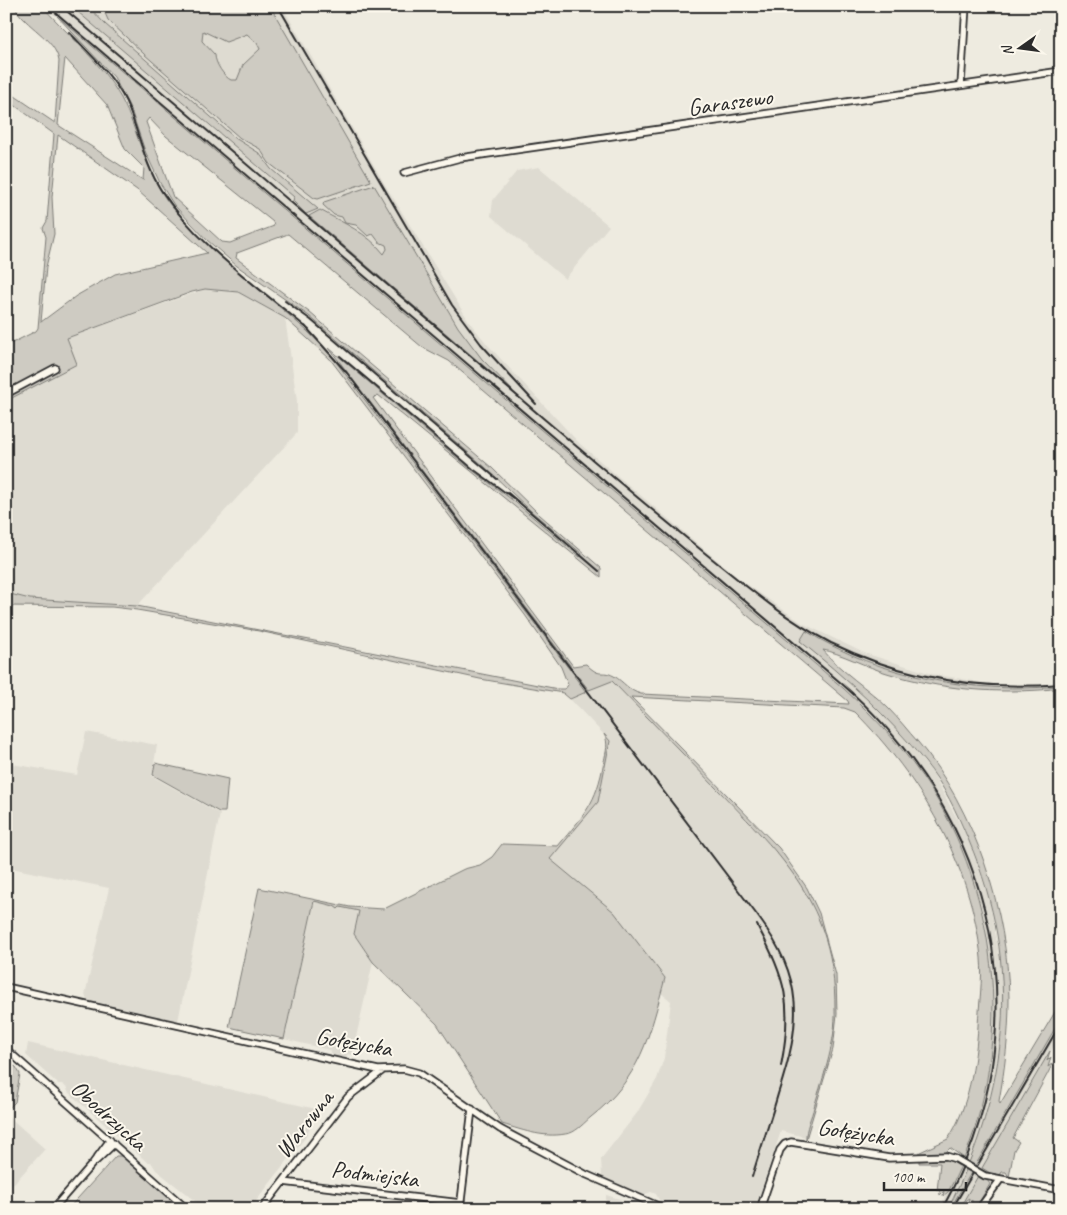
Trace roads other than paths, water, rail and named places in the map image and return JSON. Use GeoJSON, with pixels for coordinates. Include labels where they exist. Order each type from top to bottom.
{"type":"FeatureCollection","features":[{"type":"Feature","properties":{"kind":"street"},"geometry":{"type":"LineString","coordinates":[[961,85],[966,6]]}},
{"type":"Feature","properties":{"kind":"street","name":"Garaszewo"},"geometry":{"type":"LineString","coordinates":[[404,173],[460,158],[1061,71]]}},
{"type":"Feature","properties":{"kind":"street"},"geometry":{"type":"LineString","coordinates":[[6,394],[55,368]]}},
{"type":"Feature","properties":{"kind":"street","name":"Gołężycka"},"geometry":{"type":"LineString","coordinates":[[6,987],[382,1071],[404,1069],[415,1071],[500,1129],[580,1172],[665,1209]]}},
{"type":"Feature","properties":{"kind":"street","name":"Obodrzycka"},"geometry":{"type":"LineString","coordinates":[[6,1049],[187,1209]]}},
{"type":"Feature","properties":{"kind":"street","name":"Warowna"},"geometry":{"type":"LineString","coordinates":[[262,1209],[351,1094],[382,1071]]}},
{"type":"Feature","properties":{"kind":"street"},"geometry":{"type":"LineString","coordinates":[[461,1206],[472,1109]]}},
{"type":"Feature","properties":{"kind":"street"},"geometry":{"type":"LineString","coordinates":[[53,1209],[112,1142]]}},
{"type":"Feature","properties":{"kind":"street","name":"Gołężycka"},"geometry":{"type":"LineString","coordinates":[[760,1209],[780,1150],[785,1144],[792,1142],[890,1158],[947,1156],[956,1159],[985,1176],[1061,1190]]}},
{"type":"Feature","properties":{"kind":"street"},"geometry":{"type":"LineString","coordinates":[[978,1209],[1000,1180]]}},
{"type":"Feature","properties":{"kind":"street","name":"Podmiejska"},"geometry":{"type":"LineString","coordinates":[[284,1182],[461,1206]]}},
{"type":"Feature","properties":{"kind":"street"},"geometry":{"type":"LineString","coordinates":[[49,1209],[58,1202]]}},
{"type":"Feature","properties":{"kind":"railway"},"geometry":{"type":"LineString","coordinates":[[48,6],[841,683],[894,737],[937,797],[969,860],[989,928],[996,997],[992,1068],[974,1139],[942,1209]]}},
{"type":"Feature","properties":{"kind":"railway"},"geometry":{"type":"LineString","coordinates":[[61,6],[621,484],[747,587],[796,623],[831,643],[858,655],[914,673],[972,683],[1031,686],[1061,684]]}},
{"type":"Feature","properties":{"kind":"railway"},"geometry":{"type":"LineString","coordinates":[[278,6],[452,305],[481,344],[536,404]]}},
{"type":"Feature","properties":{"kind":"railway"},"geometry":{"type":"LineString","coordinates":[[69,32],[100,65],[121,92],[131,113],[155,180],[176,210],[211,248],[309,330]]}},
{"type":"Feature","properties":{"kind":"railway"},"geometry":{"type":"LineString","coordinates":[[285,301],[311,320],[497,479]]}},
{"type":"Feature","properties":{"kind":"railway"},"geometry":{"type":"LineString","coordinates":[[305,326],[347,373],[773,938],[784,960],[791,981],[795,1022],[786,1068],[752,1177]]}},
{"type":"Feature","properties":{"kind":"railway"},"geometry":{"type":"LineString","coordinates":[[340,356],[473,469],[513,498]]}},
{"type":"Feature","properties":{"kind":"railway"},"geometry":{"type":"LineString","coordinates":[[508,493],[599,571]]}},
{"type":"Feature","properties":{"kind":"railway"},"geometry":{"type":"LineString","coordinates":[[757,925],[775,961],[784,992],[786,1026],[781,1066]]}},
{"type":"Feature","properties":{"kind":"railway"},"geometry":{"type":"LineString","coordinates":[[952,1209],[1061,1023]]}}]}
